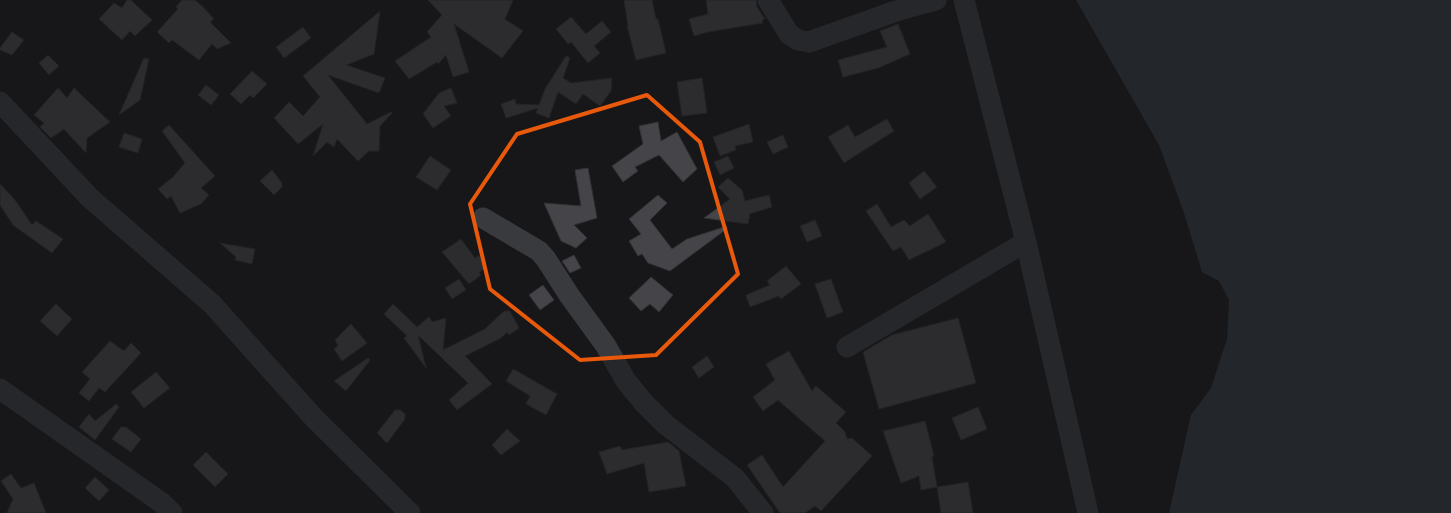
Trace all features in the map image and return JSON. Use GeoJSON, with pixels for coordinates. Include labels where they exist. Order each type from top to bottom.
{"type":"FeatureCollection","features":[{"type":"Feature","properties":{"kind":"street"},"geometry":{"type":"LineString","coordinates":[[768,0],[789,34],[798,40],[810,42],[896,11],[936,0]]}},
{"type":"Feature","properties":{"kind":"street"},"geometry":{"type":"LineString","coordinates":[[964,0],[1026,242],[1088,513]]}},
{"type":"Feature","properties":{"kind":"street"},"geometry":{"type":"LineString","coordinates":[[0,102],[90,198],[212,304],[314,418],[410,513]]}},
{"type":"Feature","properties":{"kind":"street"},"geometry":{"type":"LineString","coordinates":[[483,218],[540,251],[606,346],[626,381],[644,404],[665,424],[735,478],[763,513]]}},
{"type":"Feature","properties":{"kind":"street"},"geometry":{"type":"LineString","coordinates":[[847,347],[1026,242]]}},
{"type":"Feature","properties":{"kind":"street"},"geometry":{"type":"LineString","coordinates":[[0,389],[162,503],[172,513]]}},
{"type":"Feature","properties":{"kind":"highlighted area"},"geometry":{"type":"Polygon","coordinates":[[[647,95],[700,142],[738,274],[656,355],[580,360],[490,289],[470,204],[517,134],[647,95]]]}},
{"type":"Feature","properties":{"kind":"shaded area"},"geometry":{"type":"Polygon","coordinates":[[[1076,0],[1451,0],[1451,513],[1169,513],[1191,415],[1211,388],[1227,339],[1229,300],[1219,281],[1202,272],[1184,213],[1159,145],[1076,0]]]}},
{"type":"Feature","properties":{"kind":"building"},"geometry":{"type":"Polygon","coordinates":[[[127,0],[131,0],[152,20],[135,36],[130,31],[122,40],[99,19],[114,3],[122,8],[127,0]]]}},
{"type":"Feature","properties":{"kind":"building"},"geometry":{"type":"Polygon","coordinates":[[[182,0],[195,0],[203,7],[214,19],[210,22],[231,43],[217,49],[212,44],[199,60],[172,40],[169,43],[157,32],[178,9],[176,7],[182,0]]]}},
{"type":"Feature","properties":{"kind":"building"},"geometry":{"type":"Polygon","coordinates":[[[428,0],[513,0],[505,19],[523,31],[502,58],[454,24],[469,72],[453,77],[446,55],[438,64],[437,62],[409,79],[395,61],[431,37],[427,32],[442,15],[428,0]]]}},
{"type":"Feature","properties":{"kind":"building"},"geometry":{"type":"Polygon","coordinates":[[[624,0],[652,0],[666,53],[636,60],[627,26],[624,0]]]}},
{"type":"Feature","properties":{"kind":"building"},"geometry":{"type":"Polygon","coordinates":[[[706,0],[756,0],[757,7],[765,19],[762,20],[763,23],[694,36],[689,19],[708,14],[706,0]]]}},
{"type":"Feature","properties":{"kind":"building"},"geometry":{"type":"Polygon","coordinates":[[[380,11],[374,54],[346,65],[385,78],[379,93],[328,75],[367,124],[392,113],[380,126],[379,151],[369,151],[358,161],[337,139],[334,147],[327,142],[313,156],[323,124],[298,144],[274,118],[289,102],[303,116],[320,97],[303,76],[380,11]]]}},
{"type":"Feature","properties":{"kind":"building"},"geometry":{"type":"Polygon","coordinates":[[[571,17],[586,34],[602,21],[611,32],[594,46],[600,53],[588,63],[571,42],[568,44],[556,29],[571,17]]]}},
{"type":"Feature","properties":{"kind":"building"},"geometry":{"type":"Polygon","coordinates":[[[898,24],[910,54],[878,68],[843,77],[838,60],[887,47],[880,31],[898,24]]]}},
{"type":"Feature","properties":{"kind":"building"},"geometry":{"type":"Polygon","coordinates":[[[303,27],[311,38],[284,58],[276,47],[303,27]]]}},
{"type":"Feature","properties":{"kind":"building"},"geometry":{"type":"Polygon","coordinates":[[[12,32],[24,40],[12,55],[0,50],[0,48],[12,32]]]}},
{"type":"Feature","properties":{"kind":"building"},"geometry":{"type":"Polygon","coordinates":[[[48,55],[59,66],[49,75],[39,63],[48,55]]]}},
{"type":"Feature","properties":{"kind":"building"},"geometry":{"type":"Polygon","coordinates":[[[566,56],[570,58],[563,78],[571,83],[612,78],[611,91],[600,106],[583,94],[576,104],[558,92],[549,118],[536,113],[538,108],[506,118],[501,104],[515,99],[516,104],[539,105],[545,89],[566,56]]]}},
{"type":"Feature","properties":{"kind":"building"},"geometry":{"type":"Polygon","coordinates":[[[144,58],[149,59],[140,100],[119,115],[144,58]]]}},
{"type":"Feature","properties":{"kind":"building"},"geometry":{"type":"Polygon","coordinates":[[[252,71],[267,84],[253,98],[250,95],[241,104],[230,94],[252,71]]]}},
{"type":"Feature","properties":{"kind":"building"},"geometry":{"type":"Polygon","coordinates":[[[702,78],[707,113],[682,116],[677,82],[702,78]]]}},
{"type":"Feature","properties":{"kind":"building"},"geometry":{"type":"Polygon","coordinates":[[[206,85],[219,95],[211,105],[198,95],[206,85]]]}},
{"type":"Feature","properties":{"kind":"building"},"geometry":{"type":"Polygon","coordinates":[[[58,88],[67,98],[74,88],[110,122],[87,138],[86,153],[64,129],[51,138],[40,127],[44,123],[34,115],[58,88]]]}},
{"type":"Feature","properties":{"kind":"building"},"geometry":{"type":"Polygon","coordinates":[[[451,88],[457,103],[444,106],[451,116],[433,128],[423,114],[439,93],[451,88]]]}},
{"type":"Feature","properties":{"kind":"building"},"geometry":{"type":"Polygon","coordinates":[[[887,119],[894,131],[844,163],[828,137],[848,125],[855,137],[887,119]]]}},
{"type":"Feature","properties":{"kind":"building"},"geometry":{"type":"Polygon","coordinates":[[[658,122],[661,141],[677,132],[697,169],[683,182],[659,155],[635,167],[638,171],[623,182],[612,166],[643,144],[639,126],[658,122]]]}},
{"type":"Feature","properties":{"kind":"building"},"geometry":{"type":"Polygon","coordinates":[[[749,124],[753,142],[735,146],[736,150],[720,156],[713,137],[749,124]]]}},
{"type":"Feature","properties":{"kind":"building"},"geometry":{"type":"Polygon","coordinates":[[[169,125],[215,176],[201,188],[209,195],[201,204],[180,213],[171,196],[167,199],[158,189],[173,177],[185,163],[162,131],[169,125]]]}},
{"type":"Feature","properties":{"kind":"building"},"geometry":{"type":"Polygon","coordinates":[[[124,133],[142,139],[138,153],[119,147],[124,133]]]}},
{"type":"Feature","properties":{"kind":"building"},"geometry":{"type":"Polygon","coordinates":[[[783,135],[788,147],[773,154],[767,142],[783,135]]]}},
{"type":"Feature","properties":{"kind":"building"},"geometry":{"type":"Polygon","coordinates":[[[430,156],[451,170],[437,190],[416,177],[430,156]]]}},
{"type":"Feature","properties":{"kind":"building"},"geometry":{"type":"Polygon","coordinates":[[[728,156],[734,168],[720,175],[714,162],[728,156]]]}},
{"type":"Feature","properties":{"kind":"building"},"geometry":{"type":"Polygon","coordinates":[[[588,168],[597,218],[574,225],[587,238],[576,248],[561,241],[544,203],[581,206],[575,170],[588,168]]]}},
{"type":"Feature","properties":{"kind":"building"},"geometry":{"type":"Polygon","coordinates":[[[272,170],[282,183],[282,187],[274,195],[260,181],[272,170]]]}},
{"type":"Feature","properties":{"kind":"building"},"geometry":{"type":"Polygon","coordinates":[[[924,171],[937,187],[920,199],[909,183],[924,171]]]}},
{"type":"Feature","properties":{"kind":"building"},"geometry":{"type":"Polygon","coordinates":[[[728,178],[742,190],[745,201],[769,195],[772,207],[749,214],[748,224],[704,218],[730,199],[718,187],[728,178]]]}},
{"type":"Feature","properties":{"kind":"building"},"geometry":{"type":"Polygon","coordinates":[[[0,184],[15,200],[32,225],[36,221],[63,239],[52,253],[13,225],[0,205],[0,184]]]}},
{"type":"Feature","properties":{"kind":"building"},"geometry":{"type":"Polygon","coordinates":[[[658,195],[667,203],[650,220],[672,249],[687,239],[727,226],[728,228],[670,271],[648,263],[642,254],[638,256],[629,241],[641,234],[629,219],[658,195]]]}},
{"type":"Feature","properties":{"kind":"building"},"geometry":{"type":"Polygon","coordinates":[[[877,204],[891,227],[904,220],[910,226],[928,214],[946,242],[909,260],[901,247],[893,251],[866,211],[877,204]]]}},
{"type":"Feature","properties":{"kind":"building"},"geometry":{"type":"Polygon","coordinates":[[[815,220],[822,236],[807,242],[800,226],[815,220]]]}},
{"type":"Feature","properties":{"kind":"building"},"geometry":{"type":"Polygon","coordinates":[[[461,239],[475,258],[479,255],[486,267],[479,273],[481,275],[469,284],[442,252],[461,239]]]}},
{"type":"Feature","properties":{"kind":"building"},"geometry":{"type":"Polygon","coordinates":[[[220,243],[255,249],[252,264],[235,260],[236,257],[220,243]]]}},
{"type":"Feature","properties":{"kind":"building"},"geometry":{"type":"Polygon","coordinates":[[[574,255],[581,268],[570,273],[562,261],[574,255]]]}},
{"type":"Feature","properties":{"kind":"building"},"geometry":{"type":"Polygon","coordinates":[[[786,266],[801,284],[781,299],[779,296],[750,307],[746,295],[770,285],[767,281],[786,266]]]}},
{"type":"Feature","properties":{"kind":"building"},"geometry":{"type":"Polygon","coordinates":[[[651,277],[673,295],[659,312],[650,304],[641,311],[629,298],[651,277]]]}},
{"type":"Feature","properties":{"kind":"building"},"geometry":{"type":"Polygon","coordinates":[[[459,279],[466,290],[452,299],[445,288],[459,279]]]}},
{"type":"Feature","properties":{"kind":"building"},"geometry":{"type":"Polygon","coordinates":[[[831,279],[843,312],[827,318],[815,284],[831,279]]]}},
{"type":"Feature","properties":{"kind":"building"},"geometry":{"type":"Polygon","coordinates":[[[543,285],[554,300],[540,310],[529,295],[543,285]]]}},
{"type":"Feature","properties":{"kind":"building"},"geometry":{"type":"Polygon","coordinates":[[[56,304],[72,319],[57,336],[40,321],[56,304]]]}},
{"type":"Feature","properties":{"kind":"building"},"geometry":{"type":"Polygon","coordinates":[[[393,304],[417,327],[429,317],[432,322],[446,318],[443,350],[485,329],[504,311],[510,311],[519,328],[509,335],[507,332],[501,338],[465,356],[492,384],[457,410],[449,400],[468,383],[418,335],[426,368],[404,338],[407,336],[384,314],[393,304]]]}},
{"type":"Feature","properties":{"kind":"building"},"geometry":{"type":"Polygon","coordinates":[[[958,318],[976,383],[879,409],[863,352],[892,335],[958,318]]]}},
{"type":"Feature","properties":{"kind":"building"},"geometry":{"type":"Polygon","coordinates":[[[351,324],[367,343],[342,361],[334,349],[338,346],[335,340],[351,324]]]}},
{"type":"Feature","properties":{"kind":"building"},"geometry":{"type":"Polygon","coordinates":[[[110,341],[124,351],[131,343],[141,353],[105,392],[99,388],[89,401],[79,393],[90,379],[82,372],[110,341]]]}},
{"type":"Feature","properties":{"kind":"building"},"geometry":{"type":"Polygon","coordinates":[[[789,351],[812,391],[816,386],[846,412],[836,423],[845,432],[847,439],[852,438],[872,456],[821,511],[815,506],[805,513],[780,513],[747,465],[762,455],[783,487],[825,441],[778,400],[763,411],[753,397],[775,380],[766,364],[789,351]]]}},
{"type":"Feature","properties":{"kind":"building"},"geometry":{"type":"Polygon","coordinates":[[[707,356],[714,367],[699,378],[692,367],[707,356]]]}},
{"type":"Feature","properties":{"kind":"building"},"geometry":{"type":"Polygon","coordinates":[[[368,358],[370,360],[346,391],[334,381],[368,358]]]}},
{"type":"Feature","properties":{"kind":"building"},"geometry":{"type":"Polygon","coordinates":[[[513,369],[557,394],[546,415],[526,404],[530,396],[506,381],[513,369]]]}},
{"type":"Feature","properties":{"kind":"building"},"geometry":{"type":"Polygon","coordinates":[[[156,372],[170,388],[144,408],[131,392],[156,372]]]}},
{"type":"Feature","properties":{"kind":"building"},"geometry":{"type":"Polygon","coordinates":[[[116,404],[119,407],[95,440],[79,427],[89,414],[95,421],[116,404]]]}},
{"type":"Feature","properties":{"kind":"building"},"geometry":{"type":"Polygon","coordinates":[[[978,407],[987,429],[961,440],[952,418],[978,407]]]}},
{"type":"Feature","properties":{"kind":"building"},"geometry":{"type":"Polygon","coordinates":[[[395,410],[400,410],[405,414],[405,419],[387,443],[377,433],[395,410]]]}},
{"type":"Feature","properties":{"kind":"building"},"geometry":{"type":"Polygon","coordinates":[[[925,421],[934,456],[932,457],[937,487],[921,490],[919,476],[901,483],[883,431],[925,421]]]}},
{"type":"Feature","properties":{"kind":"building"},"geometry":{"type":"Polygon","coordinates":[[[121,427],[126,427],[141,439],[131,452],[112,439],[121,427]]]}},
{"type":"Feature","properties":{"kind":"building"},"geometry":{"type":"Polygon","coordinates":[[[507,429],[520,441],[501,455],[492,445],[507,429]]]}},
{"type":"Feature","properties":{"kind":"building"},"geometry":{"type":"Polygon","coordinates":[[[668,442],[679,451],[686,486],[649,492],[644,463],[607,474],[599,452],[620,446],[622,450],[668,442]]]}},
{"type":"Feature","properties":{"kind":"building"},"geometry":{"type":"Polygon","coordinates":[[[206,452],[228,474],[215,487],[193,465],[206,452]]]}},
{"type":"Feature","properties":{"kind":"building"},"geometry":{"type":"Polygon","coordinates":[[[11,474],[21,488],[34,483],[46,513],[7,513],[13,499],[1,481],[11,474]]]}},
{"type":"Feature","properties":{"kind":"building"},"geometry":{"type":"Polygon","coordinates":[[[95,477],[109,490],[99,501],[85,488],[95,477]]]}},
{"type":"Feature","properties":{"kind":"building"},"geometry":{"type":"Polygon","coordinates":[[[968,482],[973,513],[941,513],[937,487],[968,482]]]}}]}
